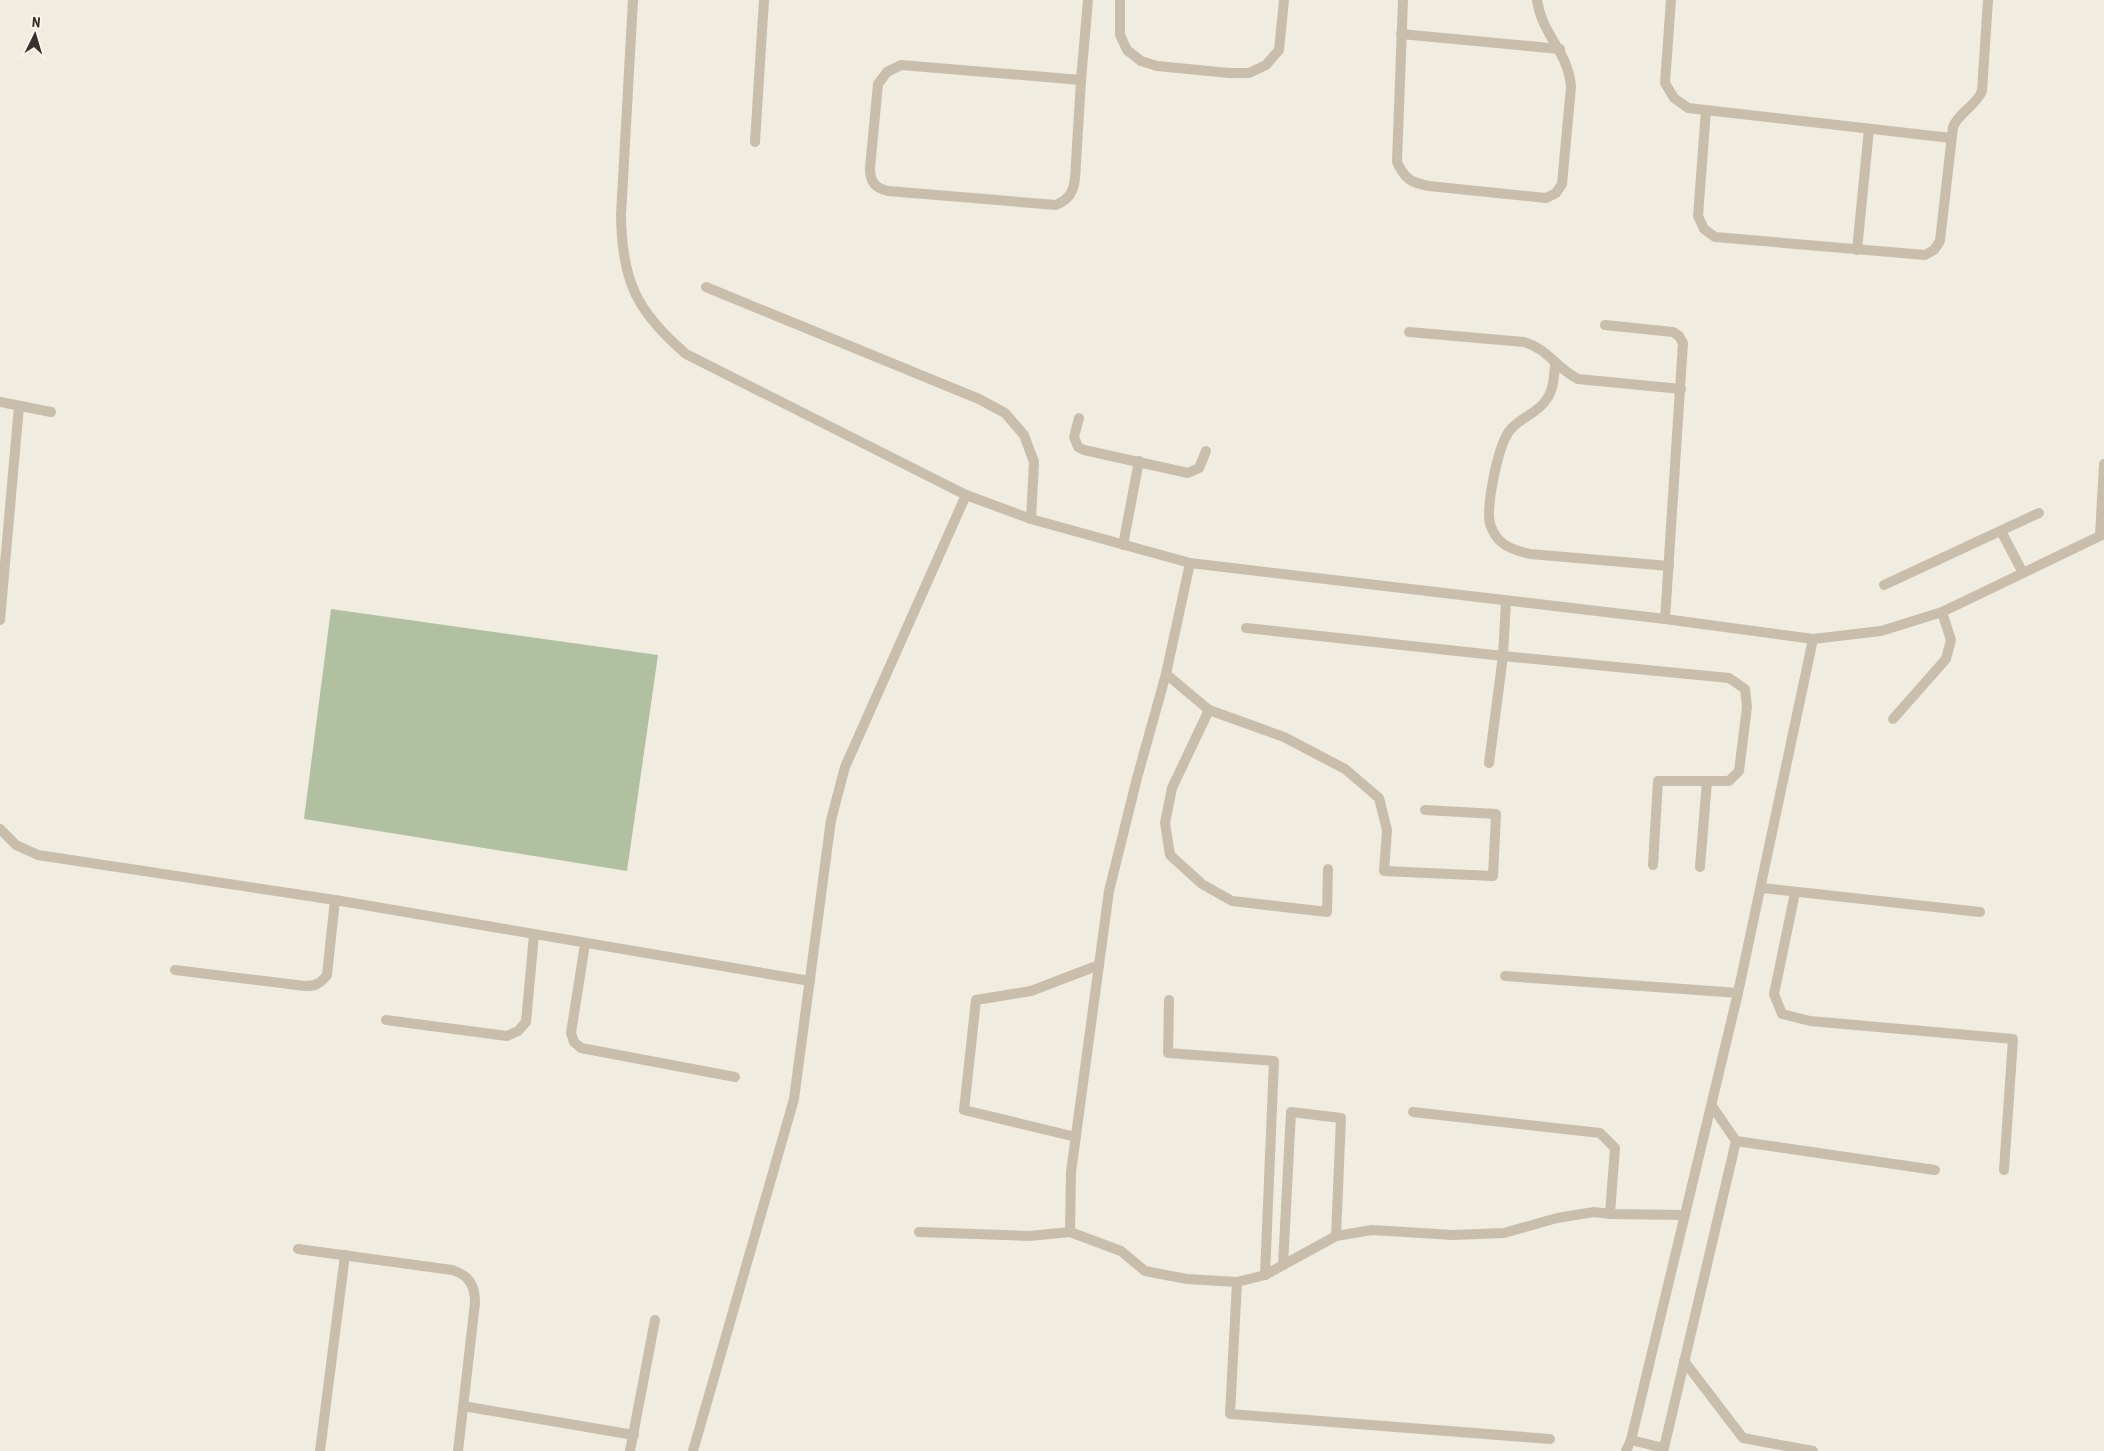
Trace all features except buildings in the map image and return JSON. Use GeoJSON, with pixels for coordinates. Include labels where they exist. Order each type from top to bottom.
{"type":"FeatureCollection","features":[{"type":"Feature","properties":{"kind":"lane"},"geometry":{"type":"LineString","coordinates":[[633,0],[621,216],[621,248],[628,279],[642,308],[661,333],[686,354],[966,495],[1031,519],[1190,564],[1813,639],[1881,631],[1942,612],[2102,534],[2104,464]]}},
{"type":"Feature","properties":{"kind":"lane"},"geometry":{"type":"LineString","coordinates":[[755,142],[764,0]]}},
{"type":"Feature","properties":{"kind":"lane"},"geometry":{"type":"LineString","coordinates":[[1081,80],[901,65],[887,72],[878,84],[870,176],[874,184],[880,189],[888,191],[1056,205],[1067,200],[1074,190],[1088,0]]}},
{"type":"Feature","properties":{"kind":"lane"},"geometry":{"type":"LineString","coordinates":[[1120,0],[1120,35],[1127,50],[1141,61],[1157,66],[1248,73],[1266,65],[1279,50],[1284,0]]}},
{"type":"Feature","properties":{"kind":"lane"},"geometry":{"type":"LineString","coordinates":[[1403,0],[1397,162],[1403,175],[1414,183],[1429,186],[1546,198],[1556,193],[1562,184],[1571,87],[1570,72],[1560,49],[1545,28],[1539,14],[1538,0]]}},
{"type":"Feature","properties":{"kind":"lane"},"geometry":{"type":"LineString","coordinates":[[1671,0],[1665,83],[1674,98],[1688,108],[1951,138]]}},
{"type":"Feature","properties":{"kind":"lane"},"geometry":{"type":"LineString","coordinates":[[1706,110],[1698,216],[1704,229],[1715,237],[1925,255],[1934,250],[1940,241],[1951,138],[1956,121],[1974,104],[1982,90],[1988,0]]}},
{"type":"Feature","properties":{"kind":"lane"},"geometry":{"type":"LineString","coordinates":[[1402,34],[1560,49]]}},
{"type":"Feature","properties":{"kind":"lane"},"geometry":{"type":"LineString","coordinates":[[1857,250],[1869,128]]}},
{"type":"Feature","properties":{"kind":"lane"},"geometry":{"type":"LineString","coordinates":[[706,287],[979,399],[1005,413],[1024,435],[1034,462],[1031,519]]}},
{"type":"Feature","properties":{"kind":"lane"},"geometry":{"type":"LineString","coordinates":[[1605,325],[1673,332],[1679,336],[1683,343],[1665,620]]}},
{"type":"Feature","properties":{"kind":"lane"},"geometry":{"type":"LineString","coordinates":[[1409,332],[1524,342],[1536,345],[1546,352],[1555,364],[1566,373],[1578,379],[1681,389]]}},
{"type":"Feature","properties":{"kind":"lane"},"geometry":{"type":"LineString","coordinates":[[1555,364],[1551,392],[1545,403],[1522,418],[1510,429],[1502,443],[1497,458],[1490,524],[1498,540],[1514,550],[1530,554],[1669,566]]}},
{"type":"Feature","properties":{"kind":"lane"},"geometry":{"type":"LineString","coordinates":[[0,402],[51,412]]}},
{"type":"Feature","properties":{"kind":"lane"},"geometry":{"type":"LineString","coordinates":[[0,620],[19,406]]}},
{"type":"Feature","properties":{"kind":"lane"},"geometry":{"type":"LineString","coordinates":[[1078,418],[1074,437],[1078,447],[1188,473],[1199,468],[1206,451]]}},
{"type":"Feature","properties":{"kind":"lane"},"geometry":{"type":"LineString","coordinates":[[1123,545],[1139,462]]}},
{"type":"Feature","properties":{"kind":"lane"},"geometry":{"type":"LineString","coordinates":[[693,1451],[794,1098],[831,820],[845,767],[966,495]]}},
{"type":"Feature","properties":{"kind":"lane"},"geometry":{"type":"LineString","coordinates":[[1884,585],[2039,513]]}},
{"type":"Feature","properties":{"kind":"lane"},"geometry":{"type":"LineString","coordinates":[[2001,531],[2023,573]]}},
{"type":"Feature","properties":{"kind":"lane"},"geometry":{"type":"LineString","coordinates":[[1070,1232],[1072,1172],[1076,1137],[1109,891],[1137,778],[1166,674],[1190,564]]}},
{"type":"Feature","properties":{"kind":"lane"},"geometry":{"type":"LineString","coordinates":[[1489,763],[1503,656],[1506,601]]}},
{"type":"Feature","properties":{"kind":"lane"},"geometry":{"type":"LineString","coordinates":[[1893,719],[1946,659],[1951,640],[1942,612]]}},
{"type":"Feature","properties":{"kind":"lane"},"geometry":{"type":"LineString","coordinates":[[1246,628],[1729,678],[1745,689],[1747,708],[1739,771],[1730,781],[1658,781],[1653,865]]}},
{"type":"Feature","properties":{"kind":"lane"},"geometry":{"type":"LineString","coordinates":[[1626,1451],[1631,1440],[1684,1215],[1712,1106],[1762,888],[1813,639]]}},
{"type":"Feature","properties":{"kind":"lane"},"geometry":{"type":"LineString","coordinates":[[1166,674],[1209,710],[1284,737],[1302,746],[1345,769],[1379,798],[1388,830],[1384,871],[1494,876],[1496,814],[1425,810]]}},
{"type":"Feature","properties":{"kind":"lane"},"geometry":{"type":"LineString","coordinates":[[1209,710],[1172,788],[1165,823],[1170,855],[1202,884],[1232,901],[1327,912],[1328,869]]}},
{"type":"Feature","properties":{"kind":"lane"},"geometry":{"type":"LineString","coordinates":[[1700,868],[1707,781]]}},
{"type":"Feature","properties":{"kind":"lane"},"geometry":{"type":"LineString","coordinates":[[0,829],[16,844],[38,855],[335,900],[810,981]]}},
{"type":"Feature","properties":{"kind":"lane"},"geometry":{"type":"LineString","coordinates":[[1762,888],[1980,912]]}},
{"type":"Feature","properties":{"kind":"lane"},"geometry":{"type":"LineString","coordinates":[[1794,893],[1774,994],[1782,1014],[1810,1021],[2013,1039],[2004,1170]]}},
{"type":"Feature","properties":{"kind":"lane"},"geometry":{"type":"LineString","coordinates":[[175,970],[313,986],[322,982],[327,976],[335,900]]}},
{"type":"Feature","properties":{"kind":"lane"},"geometry":{"type":"LineString","coordinates":[[386,1020],[507,1036],[518,1031],[526,1022],[534,935]]}},
{"type":"Feature","properties":{"kind":"lane"},"geometry":{"type":"LineString","coordinates":[[585,944],[572,1033],[574,1042],[581,1048],[735,1077]]}},
{"type":"Feature","properties":{"kind":"lane"},"geometry":{"type":"LineString","coordinates":[[1076,1137],[964,1110],[976,1000],[1030,991],[1099,965]]}},
{"type":"Feature","properties":{"kind":"lane"},"geometry":{"type":"LineString","coordinates":[[1505,976],[1738,993]]}},
{"type":"Feature","properties":{"kind":"lane"},"geometry":{"type":"LineString","coordinates":[[1169,1000],[1168,1053],[1274,1061],[1265,1275]]}},
{"type":"Feature","properties":{"kind":"lane"},"geometry":{"type":"LineString","coordinates":[[1631,1440],[1669,1449],[1684,1362],[1736,1142],[1712,1106]]}},
{"type":"Feature","properties":{"kind":"lane"},"geometry":{"type":"LineString","coordinates":[[1283,1265],[1291,1112],[1340,1118],[1336,1236]]}},
{"type":"Feature","properties":{"kind":"lane"},"geometry":{"type":"LineString","coordinates":[[1413,1112],[1600,1133],[1615,1148],[1610,1214]]}},
{"type":"Feature","properties":{"kind":"lane"},"geometry":{"type":"LineString","coordinates":[[1736,1142],[1935,1170]]}},
{"type":"Feature","properties":{"kind":"lane"},"geometry":{"type":"LineString","coordinates":[[919,1232],[1029,1236],[1070,1232],[1121,1251],[1145,1271],[1187,1279],[1237,1282],[1265,1275],[1336,1236],[1372,1230],[1453,1236],[1504,1233],[1556,1218],[1594,1212],[1684,1215]]}},
{"type":"Feature","properties":{"kind":"lane"},"geometry":{"type":"LineString","coordinates":[[298,1249],[452,1270],[463,1273],[471,1281],[475,1292],[475,1303],[458,1451]]}},
{"type":"Feature","properties":{"kind":"lane"},"geometry":{"type":"LineString","coordinates":[[320,1451],[344,1255]]}},
{"type":"Feature","properties":{"kind":"lane"},"geometry":{"type":"LineString","coordinates":[[1237,1282],[1230,1414],[1550,1439]]}},
{"type":"Feature","properties":{"kind":"lane"},"geometry":{"type":"LineString","coordinates":[[630,1451],[655,1320]]}},
{"type":"Feature","properties":{"kind":"lane"},"geometry":{"type":"LineString","coordinates":[[1684,1362],[1743,1438],[1813,1451]]}},
{"type":"Feature","properties":{"kind":"lane"},"geometry":{"type":"LineString","coordinates":[[463,1406],[634,1435]]}},
{"type":"Feature","properties":{"kind":"green space"},"geometry":{"type":"Polygon","coordinates":[[[331,609],[658,655],[627,871],[304,819],[331,609]]]}}]}
